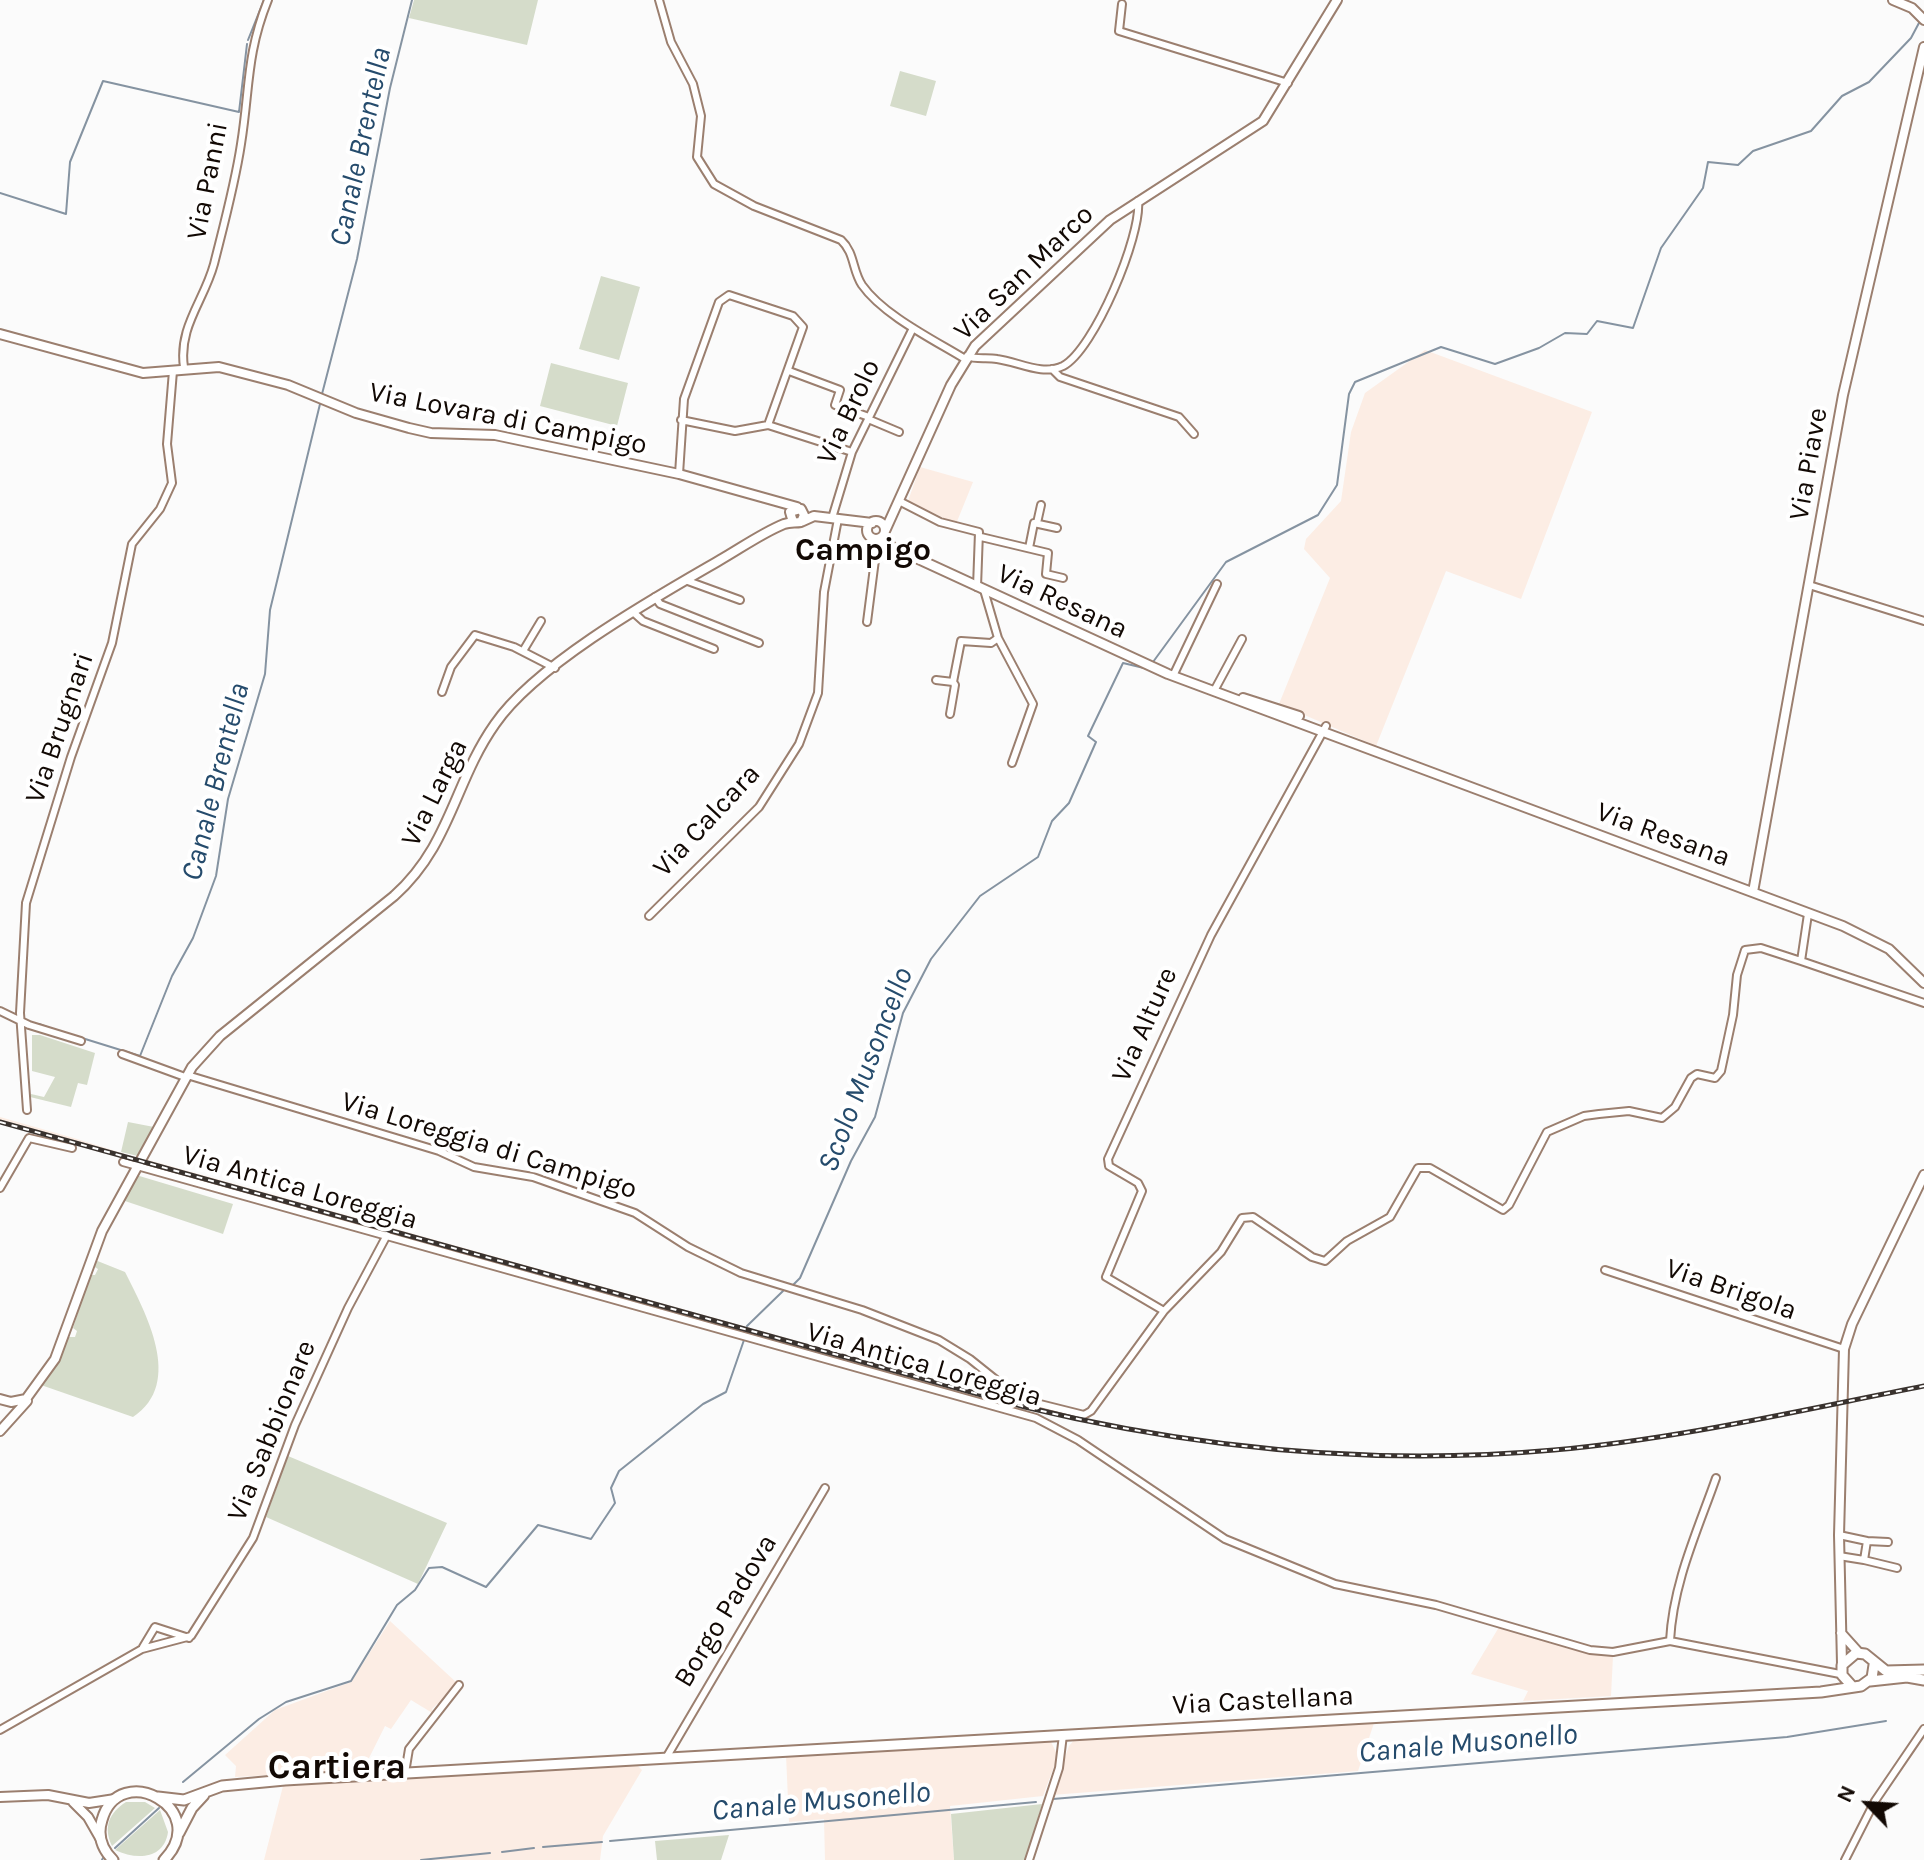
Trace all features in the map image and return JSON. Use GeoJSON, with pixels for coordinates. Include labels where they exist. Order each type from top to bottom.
{"type":"FeatureCollection","features":[{"type":"Feature","properties":{"kind":"main road"},"geometry":{"type":"LineString","coordinates":[[1859,1653],[1868,1656],[1874,1665],[1888,1672],[1922,1674],[1870,1681],[1861,1686],[1842,1676],[1850,1655],[1859,1653]]}},
{"type":"Feature","properties":{"kind":"main road"},"geometry":{"type":"LineString","coordinates":[[1870,1681],[1874,1665]]}},
{"type":"Feature","properties":{"kind":"main road","name":"Via Castellana"},"geometry":{"type":"LineString","coordinates":[[666,1758],[1821,1692],[1842,1676]]}},
{"type":"Feature","properties":{"kind":"main road"},"geometry":{"type":"LineString","coordinates":[[113,1860],[100,1838],[103,1816],[116,1799],[137,1792],[181,1800],[244,1783],[666,1758]]}},
{"type":"Feature","properties":{"kind":"main road"},"geometry":{"type":"LineString","coordinates":[[164,1860],[192,1808],[210,1790]]}},
{"type":"Feature","properties":{"kind":"main road"},"geometry":{"type":"LineString","coordinates":[[158,1797],[173,1812],[177,1839]]}},
{"type":"Feature","properties":{"kind":"street","name":"Via Panni"},"geometry":{"type":"LineString","coordinates":[[184,367],[185,330],[207,290],[225,221],[241,144],[249,59],[268,0]]}},
{"type":"Feature","properties":{"kind":"street"},"geometry":{"type":"LineString","coordinates":[[659,0],[671,42],[693,84],[701,116],[697,157],[714,184],[754,206],[841,240],[850,248],[866,290],[913,328],[966,357],[1052,369],[1073,359],[1089,337],[1121,272],[1138,201]]}},
{"type":"Feature","properties":{"kind":"street","name":"Via San Marco"},"geometry":{"type":"LineString","coordinates":[[880,537],[966,357],[991,328],[1104,225],[1263,121],[1337,0]]}},
{"type":"Feature","properties":{"kind":"street"},"geometry":{"type":"LineString","coordinates":[[1893,0],[1922,18]]}},
{"type":"Feature","properties":{"kind":"street"},"geometry":{"type":"LineString","coordinates":[[1122,4],[1119,31],[1288,83]]}},
{"type":"Feature","properties":{"kind":"street","name":"Via Piave"},"geometry":{"type":"LineString","coordinates":[[1753,892],[1843,395],[1924,47]]}},
{"type":"Feature","properties":{"kind":"street"},"geometry":{"type":"LineString","coordinates":[[679,474],[684,399],[719,302],[734,296],[799,319],[803,333],[768,425]]}},
{"type":"Feature","properties":{"kind":"street","name":"Via Brolo"},"geometry":{"type":"LineString","coordinates":[[833,518],[852,452],[913,328]]}},
{"type":"Feature","properties":{"kind":"street","name":"Via Lovara di Campigo"},"geometry":{"type":"LineString","coordinates":[[0,334],[129,370],[173,371],[184,367],[219,367],[249,374],[356,413],[419,431],[489,434],[679,474],[778,501],[795,515],[874,522]]}},
{"type":"Feature","properties":{"kind":"street"},"geometry":{"type":"LineString","coordinates":[[1052,369],[1060,377],[1179,417],[1194,434]]}},
{"type":"Feature","properties":{"kind":"street","name":"Via Brugnari"},"geometry":{"type":"LineString","coordinates":[[27,1110],[23,1021],[20,1013],[29,892],[71,757],[112,643],[132,544],[160,509],[172,483],[167,444],[173,371]]}},
{"type":"Feature","properties":{"kind":"street"},"geometry":{"type":"LineString","coordinates":[[789,371],[840,390],[835,405],[899,432]]}},
{"type":"Feature","properties":{"kind":"street"},"geometry":{"type":"LineString","coordinates":[[681,420],[735,431],[768,425],[852,452]]}},
{"type":"Feature","properties":{"kind":"street"},"geometry":{"type":"LineString","coordinates":[[899,501],[945,523],[975,530],[981,537],[1048,553],[1046,574],[1063,578]]}},
{"type":"Feature","properties":{"kind":"street"},"geometry":{"type":"LineString","coordinates":[[1029,548],[1041,505]]}},
{"type":"Feature","properties":{"kind":"street","name":"Via San Marco"},"geometry":{"type":"LineString","coordinates":[[874,522],[894,510]]}},
{"type":"Feature","properties":{"kind":"street","name":"Via Larga"},"geometry":{"type":"LineString","coordinates":[[0,1431],[33,1392],[61,1345],[95,1246],[186,1076],[220,1036],[417,873],[441,838],[494,725],[518,697],[655,597],[795,515]]}},
{"type":"Feature","properties":{"kind":"street","name":"Via Calcara"},"geometry":{"type":"LineString","coordinates":[[649,916],[759,807],[799,744],[818,693],[824,592],[833,518]]}},
{"type":"Feature","properties":{"kind":"street","name":"Via Lovara di Campigo"},"geometry":{"type":"LineString","coordinates":[[851,522],[880,537]]}},
{"type":"Feature","properties":{"kind":"street"},"geometry":{"type":"LineString","coordinates":[[874,522],[880,537]]}},
{"type":"Feature","properties":{"kind":"street"},"geometry":{"type":"LineString","coordinates":[[867,622],[880,537],[874,522]]}},
{"type":"Feature","properties":{"kind":"street"},"geometry":{"type":"LineString","coordinates":[[1037,523],[1057,528]]}},
{"type":"Feature","properties":{"kind":"street","name":"Via Resana"},"geometry":{"type":"LineString","coordinates":[[880,537],[980,589],[1173,676],[1326,728],[1374,751],[1876,941],[1905,962],[1924,983]]}},
{"type":"Feature","properties":{"kind":"street"},"geometry":{"type":"LineString","coordinates":[[981,537],[980,589],[998,638],[1033,704],[1012,763]]}},
{"type":"Feature","properties":{"kind":"street"},"geometry":{"type":"LineString","coordinates":[[685,580],[740,600]]}},
{"type":"Feature","properties":{"kind":"street"},"geometry":{"type":"LineString","coordinates":[[1173,676],[1217,584]]}},
{"type":"Feature","properties":{"kind":"street"},"geometry":{"type":"LineString","coordinates":[[1809,585],[1924,621]]}},
{"type":"Feature","properties":{"kind":"street"},"geometry":{"type":"LineString","coordinates":[[655,597],[660,604],[759,643]]}},
{"type":"Feature","properties":{"kind":"street"},"geometry":{"type":"LineString","coordinates":[[633,612],[643,621],[714,649]]}},
{"type":"Feature","properties":{"kind":"street"},"geometry":{"type":"LineString","coordinates":[[523,651],[541,621]]}},
{"type":"Feature","properties":{"kind":"street"},"geometry":{"type":"LineString","coordinates":[[442,692],[451,667],[460,658],[471,636],[523,651],[555,668]]}},
{"type":"Feature","properties":{"kind":"street"},"geometry":{"type":"LineString","coordinates":[[950,714],[961,641],[991,643],[998,638]]}},
{"type":"Feature","properties":{"kind":"street"},"geometry":{"type":"LineString","coordinates":[[1214,691],[1242,639]]}},
{"type":"Feature","properties":{"kind":"street"},"geometry":{"type":"LineString","coordinates":[[936,680],[953,682]]}},
{"type":"Feature","properties":{"kind":"street","name":"Via Alture"},"geometry":{"type":"LineString","coordinates":[[1164,1311],[1106,1277],[1142,1191],[1138,1183],[1109,1166],[1108,1159],[1205,947],[1326,728]]}},
{"type":"Feature","properties":{"kind":"street"},"geometry":{"type":"LineString","coordinates":[[1801,961],[1808,914]]}},
{"type":"Feature","properties":{"kind":"street"},"geometry":{"type":"LineString","coordinates":[[1164,1311],[1221,1252],[1236,1223],[1244,1217],[1255,1218],[1322,1261],[1347,1241],[1390,1217],[1409,1179],[1421,1166],[1498,1210],[1504,1210],[1547,1132],[1584,1116],[1599,1114],[1629,1111],[1662,1118],[1675,1107],[1691,1078],[1697,1074],[1718,1076],[1733,1015],[1737,975],[1745,950],[1761,948],[1924,1003]]}},
{"type":"Feature","properties":{"kind":"street"},"geometry":{"type":"LineString","coordinates":[[0,1011],[81,1041]]}},
{"type":"Feature","properties":{"kind":"street","name":"Via Loreggia di Campigo"},"geometry":{"type":"LineString","coordinates":[[122,1054],[439,1151],[474,1167],[533,1177],[635,1213],[688,1247],[741,1273],[862,1310],[939,1340],[970,1359],[1009,1392],[1028,1402],[1088,1414],[1164,1311]]}},
{"type":"Feature","properties":{"kind":"street"},"geometry":{"type":"LineString","coordinates":[[0,1188],[29,1138],[72,1148]]}},
{"type":"Feature","properties":{"kind":"street","name":"Via Antica Loreggia"},"geometry":{"type":"LineString","coordinates":[[123,1162],[1036,1418],[1078,1440],[1225,1539],[1335,1584],[1436,1605],[1590,1650],[1613,1652],[1670,1641],[1730,1650],[1842,1676]]}},
{"type":"Feature","properties":{"kind":"street"},"geometry":{"type":"LineString","coordinates":[[1842,1676],[1839,1535],[1844,1349],[1852,1324],[1924,1175]]}},
{"type":"Feature","properties":{"kind":"street","name":"Via Sabbionare"},"geometry":{"type":"LineString","coordinates":[[189,1638],[253,1538],[295,1425],[348,1308],[387,1235]]}},
{"type":"Feature","properties":{"kind":"street","name":"Via Brigola"},"geometry":{"type":"LineString","coordinates":[[1605,1270],[1844,1349]]}},
{"type":"Feature","properties":{"kind":"street"},"geometry":{"type":"LineString","coordinates":[[3,1399],[24,1400],[33,1392]]}},
{"type":"Feature","properties":{"kind":"street"},"geometry":{"type":"LineString","coordinates":[[3,1399],[14,1409],[12,1417]]}},
{"type":"Feature","properties":{"kind":"street"},"geometry":{"type":"LineString","coordinates":[[1670,1641],[1672,1608],[1681,1573],[1716,1478]]}},
{"type":"Feature","properties":{"kind":"street","name":"Borgo Padova"},"geometry":{"type":"LineString","coordinates":[[666,1758],[825,1488]]}},
{"type":"Feature","properties":{"kind":"street"},"geometry":{"type":"LineString","coordinates":[[1839,1535],[1888,1542]]}},
{"type":"Feature","properties":{"kind":"street"},"geometry":{"type":"LineString","coordinates":[[1864,1560],[1867,1541]]}},
{"type":"Feature","properties":{"kind":"street"},"geometry":{"type":"LineString","coordinates":[[1839,1556],[1897,1568]]}},
{"type":"Feature","properties":{"kind":"street"},"geometry":{"type":"LineString","coordinates":[[142,1649],[155,1627],[189,1638]]}},
{"type":"Feature","properties":{"kind":"street"},"geometry":{"type":"LineString","coordinates":[[1841,1632],[1859,1653]]}},
{"type":"Feature","properties":{"kind":"street"},"geometry":{"type":"LineString","coordinates":[[0,1730],[142,1649],[189,1638]]}},
{"type":"Feature","properties":{"kind":"street"},"geometry":{"type":"LineString","coordinates":[[405,1773],[409,1749],[459,1685]]}},
{"type":"Feature","properties":{"kind":"street"},"geometry":{"type":"LineString","coordinates":[[1845,1860],[1875,1801],[1924,1729]]}},
{"type":"Feature","properties":{"kind":"street"},"geometry":{"type":"LineString","coordinates":[[1029,1860],[1059,1768],[1063,1735]]}},
{"type":"Feature","properties":{"kind":"street"},"geometry":{"type":"LineString","coordinates":[[0,1797],[39,1795],[89,1803],[116,1799]]}},
{"type":"Feature","properties":{"kind":"street"},"geometry":{"type":"LineString","coordinates":[[69,1800],[84,1812],[100,1838]]}},
{"type":"Feature","properties":{"kind":"shaded area"},"geometry":{"type":"Polygon","coordinates":[[[1425,350],[1592,412],[1521,599],[1446,571],[1376,746],[1279,704],[1330,578],[1304,549],[1306,539],[1341,501],[1351,432],[1365,393],[1425,350]]]}},
{"type":"Feature","properties":{"kind":"shaded area"},"geometry":{"type":"Polygon","coordinates":[[[920,467],[973,482],[956,524],[908,501],[920,467]]]}},
{"type":"Feature","properties":{"kind":"shaded area"},"geometry":{"type":"Polygon","coordinates":[[[0,1117],[138,1158],[136,1162],[0,1124],[0,1117]]]}},
{"type":"Feature","properties":{"kind":"shaded area"},"geometry":{"type":"Polygon","coordinates":[[[145,1159],[1016,1400],[1011,1405],[964,1393],[142,1164],[145,1159]]]}},
{"type":"Feature","properties":{"kind":"shaded area"},"geometry":{"type":"Polygon","coordinates":[[[390,1621],[457,1683],[440,1706],[437,1704],[432,1709],[434,1714],[411,1700],[391,1729],[385,1726],[363,1770],[235,1777],[236,1766],[225,1755],[275,1710],[351,1682],[390,1621]]]}},
{"type":"Feature","properties":{"kind":"shaded area"},"geometry":{"type":"Polygon","coordinates":[[[1499,1627],[1613,1656],[1611,1696],[1523,1701],[1528,1691],[1471,1674],[1499,1627]]]}},
{"type":"Feature","properties":{"kind":"shaded area"},"geometry":{"type":"Polygon","coordinates":[[[1375,1720],[1358,1771],[1052,1795],[1069,1746],[1075,1739],[1375,1720]]]}},
{"type":"Feature","properties":{"kind":"shaded area"},"geometry":{"type":"Polygon","coordinates":[[[1050,1740],[1058,1756],[1043,1796],[950,1806],[954,1860],[825,1860],[824,1819],[789,1822],[786,1755],[1050,1740]]]}},
{"type":"Feature","properties":{"kind":"shaded area"},"geometry":{"type":"Polygon","coordinates":[[[637,1765],[642,1770],[603,1836],[600,1860],[264,1860],[283,1786],[637,1765]]]}},
{"type":"Feature","properties":{"kind":"green space"},"geometry":{"type":"Polygon","coordinates":[[[414,0],[538,0],[527,45],[409,18],[414,0]]]}},
{"type":"Feature","properties":{"kind":"green space"},"geometry":{"type":"Polygon","coordinates":[[[900,71],[936,81],[926,116],[890,106],[900,71]]]}},
{"type":"Feature","properties":{"kind":"green space"},"geometry":{"type":"Polygon","coordinates":[[[601,276],[640,287],[619,360],[579,349],[601,276]]]}},
{"type":"Feature","properties":{"kind":"green space"},"geometry":{"type":"Polygon","coordinates":[[[551,363],[628,383],[617,426],[540,406],[551,363]]]}},
{"type":"Feature","properties":{"kind":"green space"},"geometry":{"type":"Polygon","coordinates":[[[32,1035],[95,1053],[87,1085],[78,1083],[71,1107],[30,1097],[31,1094],[44,1097],[55,1077],[32,1071],[32,1035]]]}},
{"type":"Feature","properties":{"kind":"green space"},"geometry":{"type":"Polygon","coordinates":[[[128,1122],[154,1127],[138,1156],[121,1152],[128,1122]]]}},
{"type":"Feature","properties":{"kind":"green space"},"geometry":{"type":"Polygon","coordinates":[[[136,1175],[233,1204],[223,1234],[122,1200],[136,1175]]]}},
{"type":"Feature","properties":{"kind":"green space"},"geometry":{"type":"Polygon","coordinates":[[[95,1260],[125,1272],[150,1326],[156,1347],[159,1367],[156,1386],[148,1403],[133,1417],[41,1385],[68,1337],[75,1337],[77,1331],[73,1328],[90,1275],[95,1275],[98,1269],[93,1266],[95,1260]]]}},
{"type":"Feature","properties":{"kind":"green space"},"geometry":{"type":"Polygon","coordinates":[[[288,1456],[447,1523],[418,1584],[266,1517],[288,1456]]]}},
{"type":"Feature","properties":{"kind":"green space"},"geometry":{"type":"Polygon","coordinates":[[[126,1802],[145,1802],[155,1808],[112,1846],[108,1833],[109,1821],[126,1802]]]}},
{"type":"Feature","properties":{"kind":"green space"},"geometry":{"type":"Polygon","coordinates":[[[1042,1804],[1026,1860],[954,1860],[951,1814],[1042,1804]]]}},
{"type":"Feature","properties":{"kind":"green space"},"geometry":{"type":"Polygon","coordinates":[[[160,1810],[168,1832],[161,1848],[155,1853],[140,1856],[115,1850],[160,1810]]]}},
{"type":"Feature","properties":{"kind":"green space"},"geometry":{"type":"Polygon","coordinates":[[[729,1835],[721,1860],[657,1860],[655,1841],[729,1835]]]}},
{"type":"Feature","properties":{"kind":"waterway"},"geometry":{"type":"LineString","coordinates":[[248,40],[264,0]]}},
{"type":"Feature","properties":{"kind":"waterway","name":"Canale Brentella"},"geometry":{"type":"LineString","coordinates":[[322,394],[357,259],[390,88],[412,0]]}},
{"type":"Feature","properties":{"kind":"waterway","name":"Scolo Musoncello"},"geometry":{"type":"LineString","coordinates":[[1153,662],[1226,562],[1318,515],[1337,485],[1349,394],[1355,382],[1441,347],[1495,364],[1539,348],[1565,333],[1587,334],[1597,321],[1633,328],[1661,248],[1703,188],[1708,162],[1738,165],[1753,151],[1811,131],[1842,96],[1869,82],[1911,38],[1920,21]]}},
{"type":"Feature","properties":{"kind":"waterway"},"geometry":{"type":"LineString","coordinates":[[0,193],[66,214],[70,162],[103,81],[239,112],[247,44]]}},
{"type":"Feature","properties":{"kind":"waterway","name":"Canale Brentella"},"geometry":{"type":"LineString","coordinates":[[82,1038],[140,1056],[172,976],[193,938],[216,876],[228,799],[265,674],[270,610],[320,404]]}},
{"type":"Feature","properties":{"kind":"waterway","name":"Scolo Musoncello"},"geometry":{"type":"LineString","coordinates":[[792,1286],[800,1278],[851,1161],[875,1117],[903,1013],[931,959],[980,896],[1038,857],[1052,821],[1069,803],[1096,742],[1088,736],[1123,663],[1148,669]]}},
{"type":"Feature","properties":{"kind":"waterway","name":"Canale Brentella"},"geometry":{"type":"LineString","coordinates":[[39,1024],[60,1032]]}},
{"type":"Feature","properties":{"kind":"waterway","name":"Scolo Musoncello"},"geometry":{"type":"LineString","coordinates":[[747,1326],[783,1291]]}},
{"type":"Feature","properties":{"kind":"waterway","name":"Scolo Musoncello"},"geometry":{"type":"LineString","coordinates":[[183,1782],[259,1719],[286,1702],[351,1681],[397,1605],[415,1590],[429,1568],[442,1567],[486,1587],[538,1525],[591,1539],[615,1503],[611,1488],[619,1471],[703,1404],[726,1392],[744,1340]]}},
{"type":"Feature","properties":{"kind":"waterway","name":"Canale Musonello"},"geometry":{"type":"LineString","coordinates":[[1053,1799],[1787,1737],[1886,1721]]}},
{"type":"Feature","properties":{"kind":"waterway","name":"Canale Musonello"},"geometry":{"type":"LineString","coordinates":[[610,1841],[1036,1802]]}},
{"type":"Feature","properties":{"kind":"waterway","name":"Scolo Musoncello"},"geometry":{"type":"LineString","coordinates":[[115,1848],[159,1808]]}},
{"type":"Feature","properties":{"kind":"waterway","name":"Canale Musonello"},"geometry":{"type":"LineString","coordinates":[[543,1847],[602,1842]]}},
{"type":"Feature","properties":{"kind":"waterway","name":"Canale Musonello"},"geometry":{"type":"LineString","coordinates":[[502,1852],[534,1848]]}},
{"type":"Feature","properties":{"kind":"waterway","name":"Canale Musonello"},"geometry":{"type":"LineString","coordinates":[[421,1860],[490,1853]]}},
{"type":"Feature","properties":{"kind":"railway"},"geometry":{"type":"LineString","coordinates":[[0,1122],[1025,1407],[1090,1422],[1221,1443],[1288,1450],[1421,1456],[1554,1450],[1694,1431],[1924,1386]]}},
{"type":"Feature","properties":{"kind":"district","name":"Campigo"},"geometry":{"type":"Point","coordinates":[863,551]}},
{"type":"Feature","properties":{"kind":"district","name":"Cartiera"},"geometry":{"type":"Point","coordinates":[337,1768]}}]}
